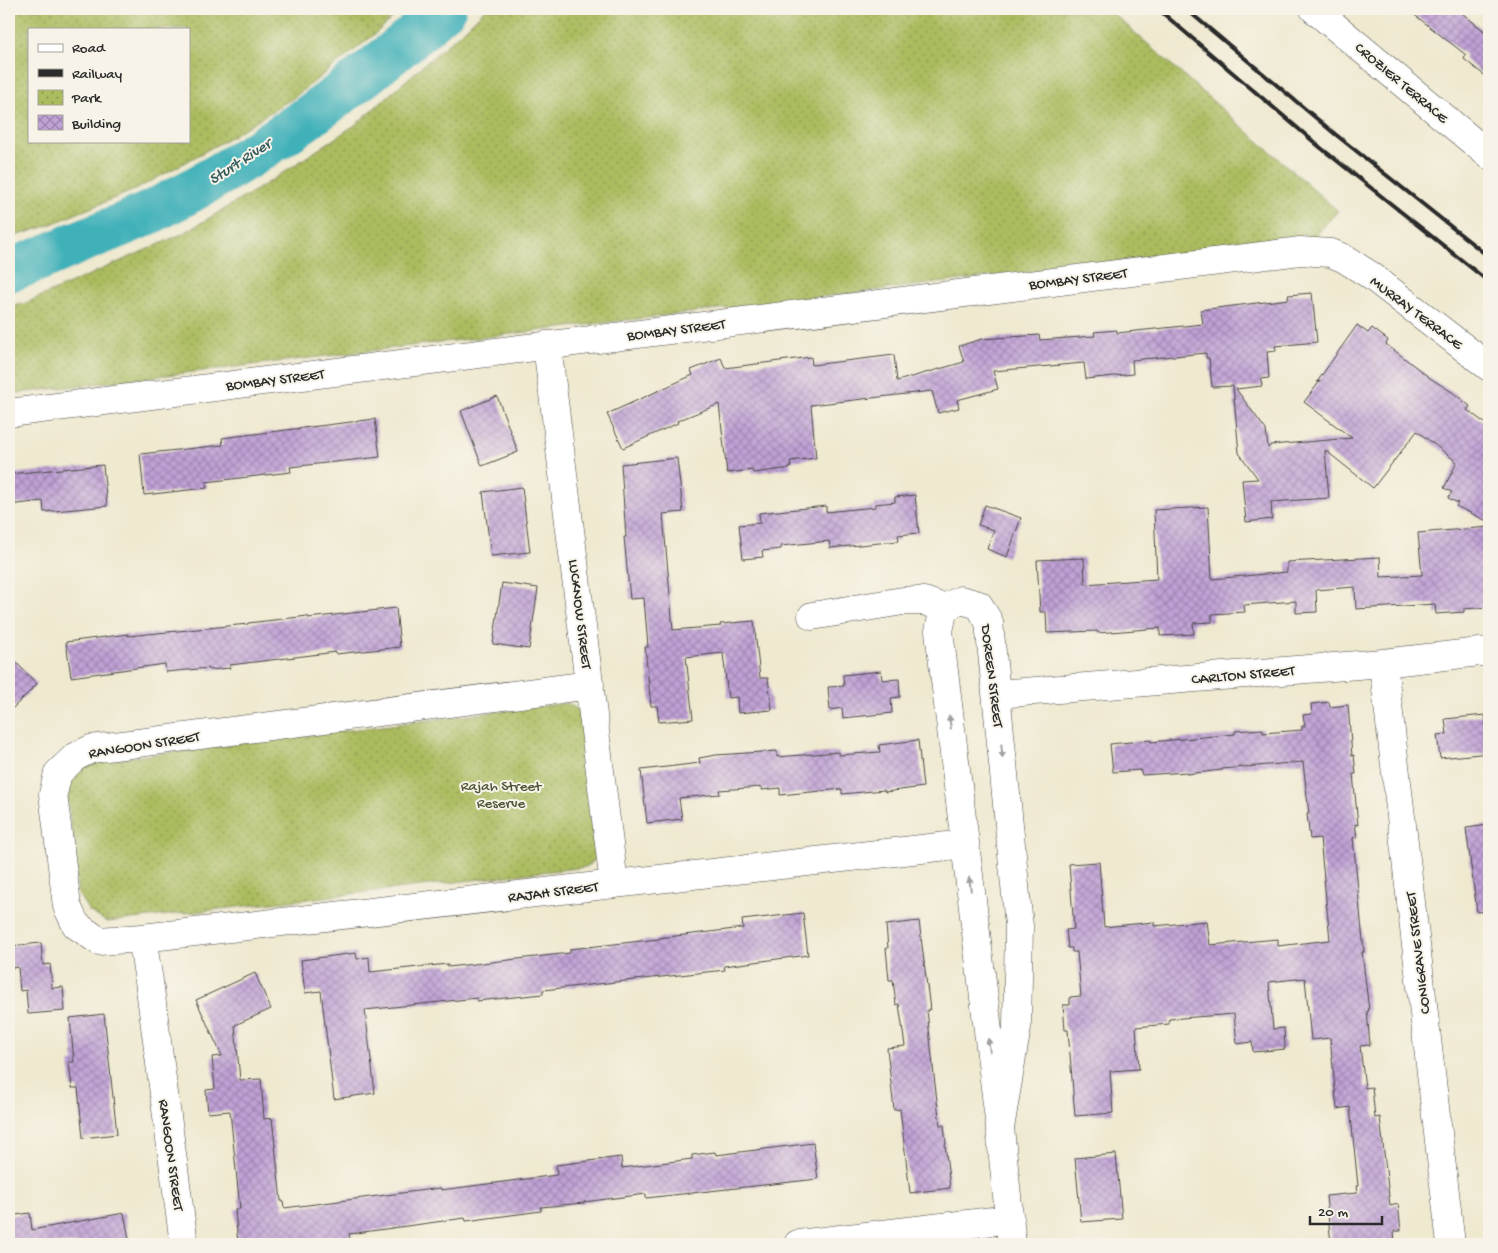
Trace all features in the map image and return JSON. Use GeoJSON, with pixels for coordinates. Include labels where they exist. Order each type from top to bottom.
{"type":"FeatureCollection","features":[{"type":"Feature","properties":{"kind":"street","name":"CROZIER TERRACE"},"geometry":{"type":"LineString","coordinates":[[1314,9],[1489,155]]}},
{"type":"Feature","properties":{"kind":"street","name":"BOMBAY STREET"},"geometry":{"type":"LineString","coordinates":[[9,413],[1276,253],[1315,251],[1331,253],[1343,258]]}},
{"type":"Feature","properties":{"kind":"street","name":"MURRAY TERRACE"},"geometry":{"type":"LineString","coordinates":[[1343,258],[1370,275],[1489,367]]}},
{"type":"Feature","properties":{"kind":"street","name":"LUCKNOW STREET"},"geometry":{"type":"LineString","coordinates":[[548,345],[614,884]]}},
{"type":"Feature","properties":{"kind":"street","name":"DOREEN STREET"},"geometry":{"type":"LineString","coordinates":[[1000,1128],[1017,1027],[1019,926],[989,622],[980,605],[961,600],[944,608],[939,631],[1011,1232]]}},
{"type":"Feature","properties":{"kind":"street"},"geometry":{"type":"LineString","coordinates":[[812,616],[903,601],[924,601],[944,608]]}},
{"type":"Feature","properties":{"kind":"street","name":"CARLTON STREET"},"geometry":{"type":"LineString","coordinates":[[997,694],[1383,663],[1489,651]]}},
{"type":"Feature","properties":{"kind":"street","name":"CONIGRAVE STREET"},"geometry":{"type":"LineString","coordinates":[[1383,663],[1450,1244]]}},
{"type":"Feature","properties":{"kind":"street","name":"RANGOON STREET"},"geometry":{"type":"LineString","coordinates":[[184,1244],[142,938],[99,941],[76,925],[67,906],[53,794],[58,773],[75,757],[91,749],[590,685]]}},
{"type":"Feature","properties":{"kind":"street","name":"RAJAH STREET"},"geometry":{"type":"LineString","coordinates":[[142,938],[965,844]]}},
{"type":"Feature","properties":{"kind":"street"},"geometry":{"type":"LineString","coordinates":[[798,1244],[1011,1232]]}},
{"type":"Feature","properties":{"kind":"green space"},"geometry":{"type":"Polygon","coordinates":[[[9,9],[402,9],[374,35],[293,98],[222,142],[137,189],[44,227],[9,238],[9,9]]]}},
{"type":"Feature","properties":{"kind":"green space"},"geometry":{"type":"Polygon","coordinates":[[[485,9],[1108,9],[1338,211],[1313,238],[9,394],[9,307],[26,303],[184,233],[266,184],[355,125],[485,9]]]}},
{"type":"Feature","properties":{"kind":"green space","name":"Rajah Street Reserve"},"geometry":{"type":"Polygon","coordinates":[[[567,703],[580,711],[598,857],[586,867],[107,922],[89,911],[78,894],[67,792],[76,770],[94,762],[567,703]]]}},
{"type":"Feature","properties":{"kind":"building"},"geometry":{"type":"Polygon","coordinates":[[[1407,9],[1457,9],[1489,35],[1489,79],[1464,59],[1466,55],[1407,9]]]}},
{"type":"Feature","properties":{"kind":"building"},"geometry":{"type":"Polygon","coordinates":[[[1312,293],[1317,342],[1275,346],[1276,351],[1267,352],[1269,378],[1261,379],[1262,386],[1236,389],[1266,430],[1268,448],[1271,445],[1352,438],[1304,402],[1357,325],[1368,333],[1372,328],[1388,340],[1386,344],[1470,406],[1467,410],[1489,426],[1489,522],[1456,506],[1458,503],[1448,498],[1452,492],[1444,488],[1457,462],[1417,431],[1373,488],[1325,450],[1329,498],[1271,502],[1272,519],[1246,522],[1242,480],[1258,479],[1239,453],[1233,386],[1212,387],[1209,358],[1206,358],[1206,353],[1132,360],[1133,374],[1086,379],[1084,363],[993,371],[998,389],[957,400],[959,408],[938,413],[932,391],[811,405],[816,458],[790,461],[791,468],[753,473],[752,470],[727,473],[719,404],[677,421],[678,423],[623,448],[607,414],[693,375],[691,370],[721,358],[725,368],[811,357],[812,365],[894,355],[897,381],[964,362],[959,346],[982,339],[1039,335],[1040,340],[1095,336],[1094,332],[1117,330],[1117,333],[1203,324],[1201,310],[1289,299],[1288,295],[1312,293]]]}},
{"type":"Feature","properties":{"kind":"building"},"geometry":{"type":"Polygon","coordinates":[[[497,396],[518,452],[482,466],[461,411],[497,396]]]}},
{"type":"Feature","properties":{"kind":"building"},"geometry":{"type":"Polygon","coordinates":[[[375,419],[380,457],[290,467],[291,472],[206,482],[207,488],[144,495],[140,454],[223,445],[222,438],[375,419]]]}},
{"type":"Feature","properties":{"kind":"building"},"geometry":{"type":"Polygon","coordinates":[[[677,458],[683,512],[663,514],[673,630],[754,621],[760,678],[768,678],[772,710],[738,713],[737,697],[728,698],[723,653],[686,657],[693,719],[659,722],[657,706],[651,706],[645,647],[648,647],[644,598],[630,599],[624,537],[626,537],[621,464],[677,458]]]}},
{"type":"Feature","properties":{"kind":"building"},"geometry":{"type":"Polygon","coordinates":[[[103,465],[107,506],[44,512],[43,501],[9,505],[9,474],[103,465]]]}},
{"type":"Feature","properties":{"kind":"building"},"geometry":{"type":"Polygon","coordinates":[[[522,487],[530,552],[491,556],[483,492],[522,487]]]}},
{"type":"Feature","properties":{"kind":"building"},"geometry":{"type":"Polygon","coordinates":[[[915,495],[919,533],[898,535],[899,541],[830,548],[829,541],[781,546],[781,549],[762,551],[763,557],[743,559],[739,525],[760,523],[759,513],[826,506],[826,512],[875,507],[875,504],[895,502],[895,497],[915,495]]]}},
{"type":"Feature","properties":{"kind":"building"},"geometry":{"type":"Polygon","coordinates":[[[985,505],[1021,518],[1007,557],[987,549],[994,530],[978,525],[985,505]]]}},
{"type":"Feature","properties":{"kind":"building"},"geometry":{"type":"Polygon","coordinates":[[[1208,507],[1212,579],[1287,572],[1287,562],[1380,557],[1381,577],[1422,575],[1418,533],[1489,527],[1489,607],[1464,609],[1464,612],[1436,614],[1435,604],[1356,609],[1355,587],[1316,590],[1317,612],[1296,613],[1296,601],[1244,605],[1245,612],[1212,614],[1212,622],[1193,623],[1194,634],[1160,636],[1160,628],[1098,633],[1097,631],[1047,633],[1046,612],[1040,612],[1037,560],[1084,558],[1085,584],[1157,579],[1154,510],[1208,507]]]}},
{"type":"Feature","properties":{"kind":"building"},"geometry":{"type":"Polygon","coordinates":[[[502,583],[538,588],[529,649],[493,644],[502,583]]]}},
{"type":"Feature","properties":{"kind":"building"},"geometry":{"type":"Polygon","coordinates":[[[396,608],[400,647],[336,654],[336,652],[230,665],[230,668],[209,670],[209,668],[166,672],[165,664],[71,677],[66,642],[128,634],[128,636],[396,608]]]}},
{"type":"Feature","properties":{"kind":"building"},"geometry":{"type":"Polygon","coordinates":[[[9,655],[37,684],[9,712],[9,655]]]}},
{"type":"Feature","properties":{"kind":"building"},"geometry":{"type":"Polygon","coordinates":[[[881,671],[882,680],[899,679],[900,697],[891,698],[892,713],[843,718],[842,708],[830,710],[828,687],[844,686],[843,675],[881,671]]]}},
{"type":"Feature","properties":{"kind":"building"},"geometry":{"type":"Polygon","coordinates":[[[1329,702],[1330,707],[1348,705],[1352,756],[1354,755],[1356,774],[1353,774],[1358,825],[1355,824],[1357,837],[1353,838],[1364,952],[1362,952],[1369,1011],[1367,1011],[1370,1045],[1360,1046],[1365,1088],[1372,1087],[1375,1118],[1380,1117],[1390,1206],[1398,1204],[1401,1231],[1394,1231],[1395,1244],[1331,1244],[1326,1196],[1357,1193],[1356,1186],[1358,1186],[1350,1107],[1337,1109],[1330,1038],[1311,1040],[1305,978],[1269,982],[1273,1029],[1284,1028],[1285,1049],[1253,1052],[1252,1042],[1237,1044],[1234,1014],[1169,1019],[1169,1024],[1136,1027],[1139,1069],[1110,1071],[1113,1113],[1075,1116],[1068,1030],[1065,1030],[1063,1005],[1070,1005],[1070,997],[1081,996],[1077,952],[1072,952],[1072,948],[1068,948],[1066,930],[1074,929],[1069,864],[1099,862],[1104,927],[1154,922],[1154,926],[1207,921],[1210,945],[1278,939],[1278,946],[1330,940],[1320,838],[1310,839],[1303,762],[1187,774],[1187,772],[1142,775],[1140,770],[1113,772],[1110,744],[1235,734],[1235,731],[1263,729],[1263,733],[1302,730],[1302,726],[1305,726],[1303,715],[1312,714],[1311,704],[1329,702]]]}},
{"type":"Feature","properties":{"kind":"building"},"geometry":{"type":"Polygon","coordinates":[[[1485,715],[1489,753],[1440,758],[1437,735],[1447,734],[1445,719],[1485,715]]]}},
{"type":"Feature","properties":{"kind":"building"},"geometry":{"type":"Polygon","coordinates":[[[918,740],[923,787],[885,792],[884,790],[842,794],[842,789],[780,795],[780,788],[762,790],[762,787],[719,790],[720,794],[679,798],[682,819],[647,823],[641,770],[700,763],[699,758],[716,755],[777,751],[777,757],[839,752],[839,755],[880,752],[879,745],[918,740]]]}},
{"type":"Feature","properties":{"kind":"building"},"geometry":{"type":"Polygon","coordinates":[[[1489,825],[1489,911],[1477,912],[1466,828],[1489,825]]]}},
{"type":"Feature","properties":{"kind":"building"},"geometry":{"type":"Polygon","coordinates":[[[803,913],[808,955],[724,966],[725,970],[543,990],[543,994],[477,1001],[477,998],[365,1010],[375,1093],[334,1099],[321,991],[305,993],[301,960],[356,953],[357,959],[369,957],[370,972],[448,964],[448,967],[570,953],[570,949],[743,928],[742,920],[803,913]]]}},
{"type":"Feature","properties":{"kind":"building"},"geometry":{"type":"Polygon","coordinates":[[[919,921],[930,1010],[927,1010],[934,1076],[940,1125],[944,1125],[950,1188],[910,1193],[900,1109],[894,1110],[887,1048],[905,1046],[899,1004],[896,1005],[893,980],[889,980],[886,925],[919,921]]]}},
{"type":"Feature","properties":{"kind":"building"},"geometry":{"type":"Polygon","coordinates":[[[41,943],[43,965],[50,964],[52,988],[63,987],[65,1011],[28,1014],[26,990],[20,991],[18,967],[12,968],[10,946],[41,943]]]}},
{"type":"Feature","properties":{"kind":"building"},"geometry":{"type":"Polygon","coordinates":[[[255,973],[271,1009],[235,1025],[240,1080],[261,1079],[264,1119],[272,1118],[281,1201],[283,1201],[284,1208],[557,1175],[556,1165],[621,1157],[622,1168],[692,1159],[692,1155],[715,1152],[716,1155],[813,1143],[818,1179],[646,1198],[646,1194],[541,1207],[541,1211],[466,1221],[465,1218],[349,1234],[350,1240],[339,1241],[339,1244],[238,1244],[235,1209],[240,1209],[230,1111],[208,1113],[206,1090],[215,1089],[212,1057],[222,1056],[196,1000],[255,973]]]}},
{"type":"Feature","properties":{"kind":"building"},"geometry":{"type":"Polygon","coordinates":[[[104,1014],[117,1134],[83,1138],[78,1088],[72,1088],[69,1062],[74,1062],[70,1018],[104,1014]]]}},
{"type":"Feature","properties":{"kind":"building"},"geometry":{"type":"Polygon","coordinates":[[[1116,1154],[1122,1219],[1081,1222],[1075,1158],[1116,1154]]]}},
{"type":"Feature","properties":{"kind":"building"},"geometry":{"type":"Polygon","coordinates":[[[30,1213],[32,1230],[124,1213],[130,1244],[9,1244],[9,1216],[30,1213]]]}},
{"type":"Feature","properties":{"kind":"waterway","name":"Sturt River"},"geometry":{"type":"LineString","coordinates":[[9,270],[36,261],[130,222],[235,165],[308,117],[378,65],[444,9]]}},
{"type":"Feature","properties":{"kind":"railway"},"geometry":{"type":"LineString","coordinates":[[1158,9],[1321,148],[1489,282]]}},
{"type":"Feature","properties":{"kind":"railway"},"geometry":{"type":"LineString","coordinates":[[1186,9],[1335,134],[1489,257]]}}]}
